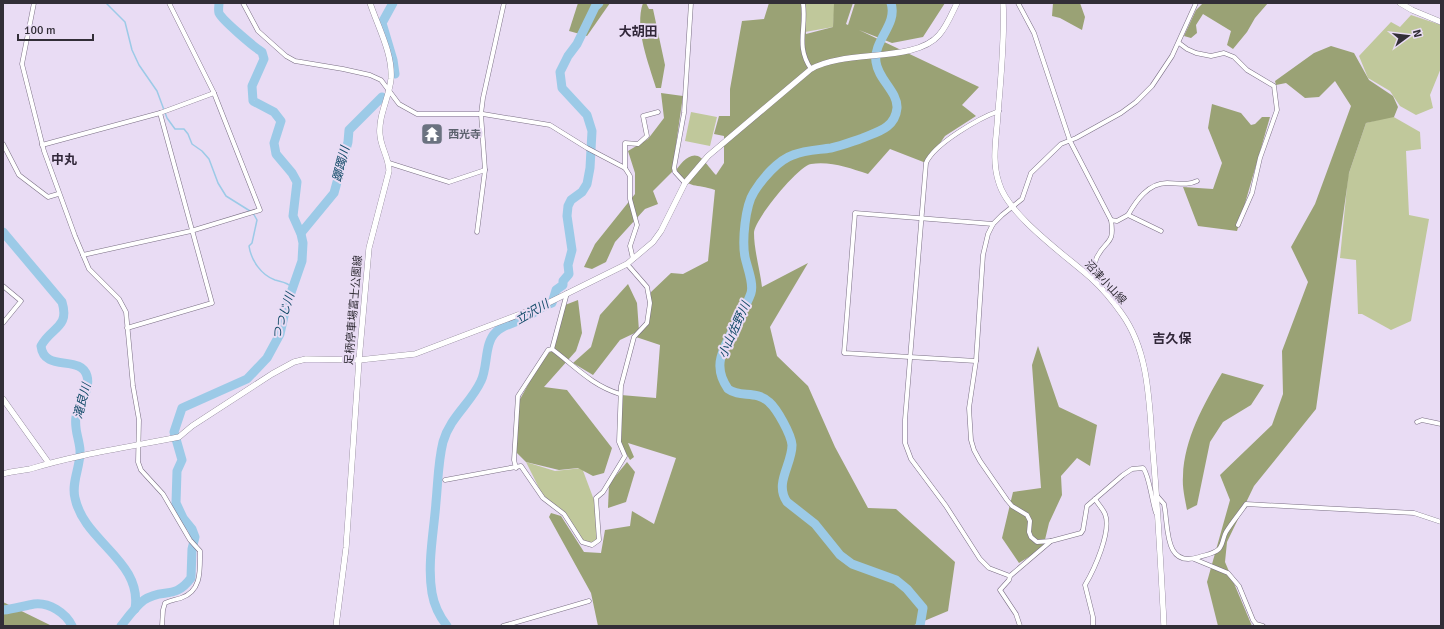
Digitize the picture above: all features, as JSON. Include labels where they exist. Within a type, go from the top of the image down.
[{"type":"main road","name":"足柄停車場富士公園線","points":[[336,626],[346,548],[359,360],[369,248],[390,171],[389,163],[380,136],[380,122],[389,90],[391,70],[390,61],[370,3]]},
{"type":"main road","points":[[3,474],[29,469],[48,462],[69,457],[138,446],[179,437],[192,426],[266,378],[294,362],[306,359],[359,360],[415,354],[544,305],[627,264],[648,247],[661,231],[685,183],[708,156],[811,69],[824,62],[913,50],[931,43],[940,35],[957,3]]},
{"type":"main road","name":"沼津小山線","points":[[1003,3],[999,111],[994,159],[996,172],[1001,190],[1012,208],[1092,279],[1123,315],[1137,341],[1142,356],[1146,379],[1158,519],[1164,626]]},
{"type":"main road","points":[[1400,3],[1412,10],[1441,22]]},
{"type":"main road","points":[[3,399],[48,462]]},
{"type":"street","points":[[34,3],[22,64],[42,145],[58,194],[83,255],[89,269],[119,299],[126,312],[133,386],[139,420],[138,462],[141,470],[163,494],[190,540],[200,551],[200,576],[194,590],[187,595],[165,603],[162,626]]},
{"type":"street","points":[[83,255],[191,231],[260,210],[214,93],[169,3]]},
{"type":"street","points":[[243,3],[258,31],[286,56],[295,61],[370,75],[381,80],[399,104],[417,114],[482,114],[550,125],[586,148],[625,168],[630,176],[630,199],[638,225],[630,246],[633,259]]},
{"type":"street","points":[[477,232],[485,170],[482,114],[485,85],[504,3]]},
{"type":"street","points":[[685,183],[675,172],[674,168],[684,113],[691,3]]},
{"type":"street","points":[[804,3],[804,33],[801,46],[805,61],[811,69]]},
{"type":"street","points":[[1018,3],[1034,33],[1070,141],[1111,220],[1113,232],[1112,238],[1097,257],[1092,279]]},
{"type":"street","points":[[1158,519],[1151,498],[1146,471],[1143,468],[1132,469],[1087,506],[1083,530],[1081,533],[1037,542],[1031,537],[1030,521],[1027,515],[1012,506],[974,450],[968,419],[976,361],[983,255],[988,234],[993,224],[1002,214],[1022,199],[1031,173],[1061,144],[1070,141],[1121,113],[1136,102],[1152,86],[1164,70],[1179,43],[1196,3]]},
{"type":"street","points":[[1179,43],[1196,53],[1211,56],[1224,53],[1234,57],[1247,70],[1274,86],[1277,110],[1260,158],[1252,193],[1238,225]]},
{"type":"street","points":[[42,145],[160,113],[214,93]]},
{"type":"street","points":[[999,111],[982,117],[932,151],[928,156],[920,218],[904,435],[906,450],[911,459],[946,506],[980,558],[989,568],[1010,576]]},
{"type":"street","points":[[625,168],[625,143],[638,144],[647,136],[643,116],[658,112]]},
{"type":"street","points":[[127,328],[212,303],[191,231],[160,113]]},
{"type":"street","points":[[3,144],[19,175],[48,197],[58,194]]},
{"type":"street","points":[[389,163],[449,182],[485,170]]},
{"type":"street","points":[[1111,220],[1117,221],[1128,215],[1139,197],[1151,188],[1164,183],[1187,185],[1197,181]]},
{"type":"street","points":[[976,361],[844,353],[855,213],[993,224]]},
{"type":"street","points":[[1128,215],[1161,231]]},
{"type":"street","points":[[445,480],[521,466],[543,498],[564,514],[582,542],[587,544],[596,543],[600,536],[596,498],[602,492],[625,456],[619,442],[620,394],[634,337],[647,323],[650,304],[647,287],[627,264]]},
{"type":"street","points":[[3,286],[21,301],[3,323]]},
{"type":"street","points":[[516,468],[514,460],[518,396],[548,350],[552,349],[568,293]]},
{"type":"street","points":[[552,349],[595,384],[604,389],[620,394]]},
{"type":"street","points":[[1417,422],[1422,420],[1441,424]]},
{"type":"street","points":[[1156,496],[1164,504],[1166,510],[1172,550],[1178,557],[1183,559],[1194,559],[1215,552],[1219,548],[1226,532],[1246,504],[1414,512],[1441,522]]},
{"type":"street","points":[[1093,626],[1093,617],[1085,585],[1096,568],[1107,527],[1106,515],[1095,499]]},
{"type":"street","points":[[1020,626],[1016,614],[1000,590],[1009,580],[1010,576],[1051,540]]},
{"type":"street","points":[[1194,559],[1228,573],[1239,586],[1253,620],[1256,624],[1263,626]]},
{"type":"street","points":[[503,626],[589,601]]},
{"type":"green space","points":[[578,3],[610,3],[587,36],[569,31]]},
{"type":"green space","points":[[643,3],[646,3],[649,9],[653,9],[665,65],[661,88],[656,88],[641,35],[640,23]]},
{"type":"green space","points":[[769,3],[802,3],[806,34],[833,27],[834,3],[853,3],[846,24],[848,25],[855,3],[945,3],[923,37],[892,43],[859,30],[979,87],[962,105],[976,116],[945,136],[926,163],[890,149],[868,174],[854,169],[826,163],[811,164],[805,167],[787,183],[778,194],[761,217],[754,233],[762,287],[808,263],[770,327],[777,356],[808,386],[835,447],[868,508],[896,509],[955,562],[948,611],[912,626],[598,626],[591,593],[549,517],[551,513],[561,516],[584,552],[601,553],[605,530],[630,526],[632,511],[654,524],[676,458],[628,443],[634,457],[630,460],[621,445],[621,395],[656,398],[660,345],[636,337],[648,320],[651,292],[671,273],[683,274],[708,261],[715,190],[689,184],[680,178],[675,172],[686,159],[693,156],[697,156],[702,159],[716,175],[724,163],[724,136],[714,134],[719,116],[730,116],[730,89],[742,21],[764,19]]},
{"type":"green space","points":[[804,3],[835,3],[833,27],[805,32]]},
{"type":"green space","points":[[1053,3],[1080,3],[1085,17],[1082,30],[1060,18],[1052,16]]},
{"type":"green space","points":[[1203,3],[1268,3],[1255,18],[1247,32],[1233,49],[1227,45],[1231,31],[1203,14],[1196,25],[1197,33],[1191,38],[1184,36],[1196,10]]},
{"type":"green space","points":[[1411,15],[1441,25],[1441,68],[1430,95],[1433,108],[1416,115],[1400,106],[1390,91],[1368,78],[1359,56],[1391,22],[1400,27]]},
{"type":"green space","points":[[1331,46],[1354,53],[1369,80],[1393,96],[1398,107],[1394,117],[1366,123],[1349,173],[1316,409],[1254,486],[1227,542],[1225,562],[1252,626],[1218,626],[1207,582],[1230,500],[1220,475],[1272,425],[1283,394],[1282,351],[1308,282],[1291,247],[1315,204],[1351,106],[1335,81],[1319,97],[1305,98],[1286,83],[1276,85],[1275,81],[1314,53]]},
{"type":"green space","points":[[661,93],[683,96],[672,172],[653,191],[658,204],[645,209],[615,242],[606,262],[592,269],[584,267],[595,244],[635,194],[635,173],[628,151],[648,139],[664,118]]},
{"type":"green space","points":[[1212,104],[1241,113],[1251,125],[1255,124],[1262,117],[1270,117],[1237,231],[1198,226],[1183,187],[1213,189],[1222,163],[1208,128]]},
{"type":"green space","points":[[691,112],[717,117],[710,146],[685,141]]},
{"type":"green space","points":[[1392,116],[1420,132],[1421,149],[1406,151],[1409,215],[1429,219],[1411,321],[1391,330],[1362,314],[1358,314],[1356,260],[1340,258],[1348,176],[1366,123]]},
{"type":"green space","points":[[628,284],[637,303],[639,331],[620,340],[593,375],[573,363],[591,347],[600,315]]},
{"type":"green space","points":[[578,300],[582,333],[576,351],[544,387],[567,390],[612,448],[604,473],[593,476],[578,468],[559,470],[526,462],[513,449],[519,401],[539,365],[552,349],[565,305]]},
{"type":"green space","points":[[1038,346],[1059,407],[1097,425],[1090,466],[1077,458],[1061,476],[1062,495],[1049,523],[1043,548],[1019,563],[1002,538],[1013,492],[1041,488],[1032,365]]},
{"type":"green space","points":[[1222,373],[1264,385],[1251,405],[1223,422],[1210,442],[1197,505],[1187,510],[1183,480],[1184,462],[1187,449],[1196,422]]},
{"type":"green space","points":[[526,462],[555,471],[582,468],[594,500],[599,540],[592,545],[582,541],[567,516],[542,494]]},
{"type":"green space","points":[[627,462],[635,472],[626,502],[608,508],[609,484]]},
{"type":"green space","points":[[3,602],[52,626],[3,626]]},
{"type":"waterway","points":[[106,3],[125,22],[132,50],[139,65],[157,91],[167,118],[175,129],[184,129],[192,144],[202,151],[209,159],[218,183],[226,196],[250,211]]},
{"type":"waterway","name":"つつじ川","points":[[121,626],[144,600],[157,594],[174,592],[185,585],[191,578],[192,549],[195,537],[192,529],[183,518],[176,503],[177,471],[182,460],[174,432],[182,408],[247,379],[267,358],[280,334],[286,307],[302,261],[303,243],[301,234],[293,216],[297,182],[292,173],[276,154],[274,143],[281,121],[274,112],[253,101],[252,86],[264,59],[262,52],[252,45],[221,16],[219,13],[219,3]]},
{"type":"waterway","name":"躑躅川","points":[[393,3],[382,23],[393,60],[395,74]]},
{"type":"waterway","name":"立沢川","points":[[447,626],[434,602],[430,571],[441,450],[450,425],[477,389],[481,381],[492,337],[496,332],[509,324],[523,319],[552,303],[556,290],[563,285],[563,281],[569,274],[568,265],[572,250],[567,216],[568,206],[571,200],[582,192],[587,184],[590,168],[592,131],[587,115],[562,88],[560,72],[568,56],[577,44],[595,7],[599,3]]},
{"type":"waterway","name":"小山佐野川","points":[[891,3],[892,11],[889,26],[878,47],[876,62],[880,74],[894,96],[896,102],[897,108],[893,121],[884,129],[860,139],[835,147],[802,152],[787,157],[776,165],[757,187],[748,206],[744,233],[744,250],[752,289],[748,301],[727,341],[723,351],[720,367],[722,379],[728,389],[733,392],[764,398],[776,410],[786,428],[792,445],[782,488],[783,495],[787,502],[815,524],[840,555],[852,564],[896,580],[907,589],[923,608],[920,626]]},
{"type":"waterway","name":"躑躅川","points":[[301,233],[334,193],[348,142],[349,130],[382,97]]},
{"type":"waterway","points":[[253,213],[257,220],[252,243],[249,246],[254,262],[265,275],[286,283],[292,287]]},
{"type":"waterway","name":"滝良川","points":[[3,232],[62,302],[64,311],[62,322],[41,346],[44,354],[49,359],[55,362],[78,366],[87,376],[88,381],[86,392],[76,417],[76,430],[80,456],[74,486],[75,498],[80,513],[89,527],[122,564],[130,578],[135,592],[135,609]]},
{"type":"waterway","points":[[3,610],[34,604],[45,605],[56,609],[66,617],[72,626]]},
{"type":"place","name":"西光寺","points":[[432,134]]},
{"type":"district","name":"大胡田","points":[[638,31]]},
{"type":"district","name":"中丸","points":[[64,159]]},
{"type":"district","name":"吉久保","points":[[1172,338]]}]
